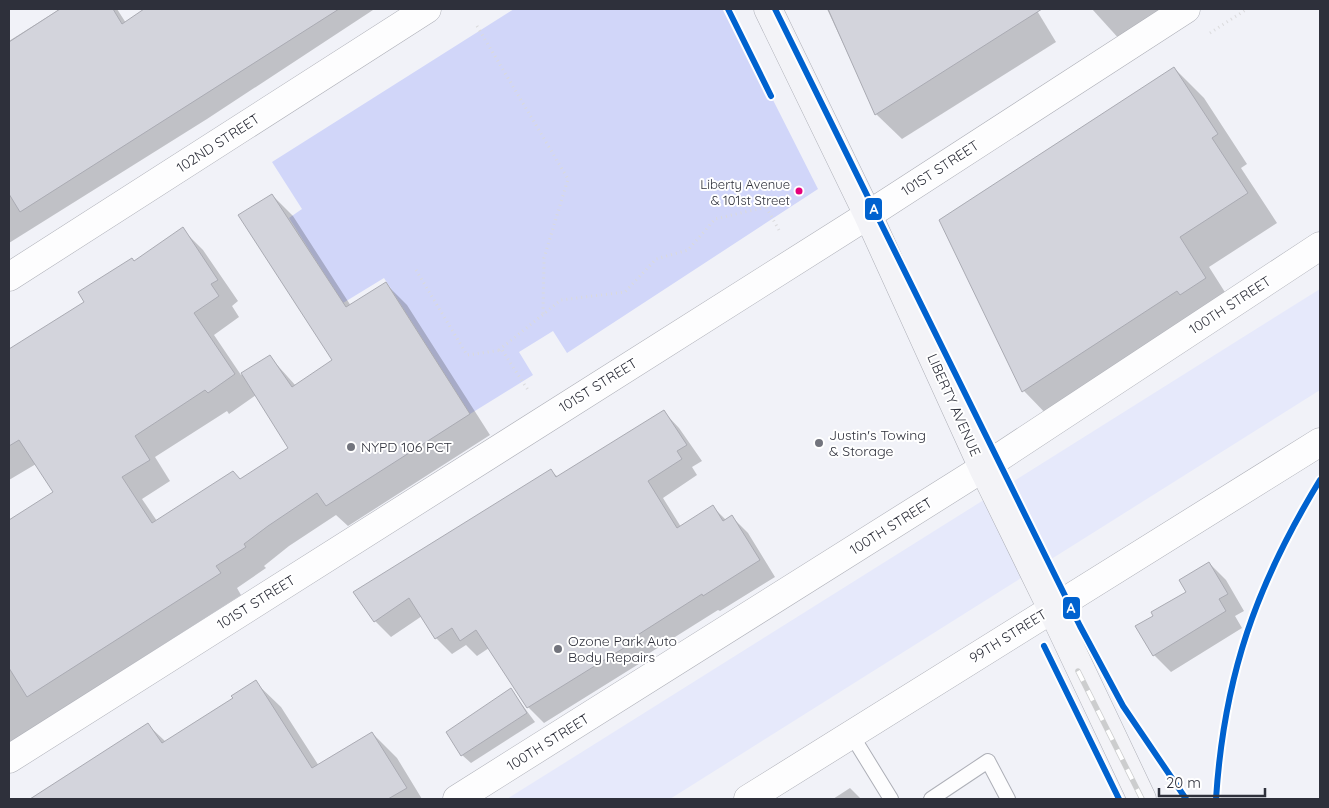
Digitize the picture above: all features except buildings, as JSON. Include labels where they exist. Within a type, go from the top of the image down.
[{"type":"street","name":"102ND STREET","points":[[9,277],[427,9]]},
{"type":"street","name":"LIBERTY AVENUE","points":[[768,9],[868,215],[982,468],[1052,608],[1142,799]]},
{"type":"street","name":"101ST STREET","points":[[9,759],[868,215],[1186,9]]},
{"type":"street","name":"100TH STREET","points":[[458,799],[982,468],[1320,246]]},
{"type":"street","name":"99TH STREET","points":[[748,799],[1320,442]]},
{"type":"lane","points":[[851,734],[891,799]]},
{"type":"lane","points":[[931,799],[988,762],[1008,799]]},
{"type":"path","points":[[477,26],[568,180],[544,258],[543,315]]},
{"type":"path","points":[[416,270],[467,355],[499,350],[561,300],[625,292],[656,259],[688,250],[715,219],[766,207],[787,195]]},
{"type":"path","points":[[766,207],[779,230]]},
{"type":"path","points":[[499,350],[502,350],[528,390]]},
{"type":"shaded area","points":[[514,9],[727,9],[818,189],[567,353],[553,331],[519,352],[533,375],[470,414],[384,278],[343,303],[289,218],[302,209],[272,162]]},
{"type":"shaded area","points":[[1320,289],[1320,390],[670,799],[507,799]]},
{"type":"railway","points":[[1078,671],[1142,799]]},
{"type":"transit line","name":"A","points":[[728,9],[771,96]]},
{"type":"transit line","name":"A","points":[[775,9],[1080,626],[1123,706],[1186,799]]},
{"type":"transit line","name":"A","points":[[1216,799],[1220,754],[1227,712],[1247,633],[1278,557],[1297,519],[1320,480]]},
{"type":"transit line","name":"A","points":[[1044,646],[1119,799]]},
{"type":"place","name":"Liberty Avenue & 101st Street","points":[[799,191]]},
{"type":"place","name":"Justin's Towing & Storage","points":[[819,443]]},
{"type":"place","name":"NYPD 106 PCT","points":[[351,447]]},
{"type":"place","name":"Ozone Park Auto Body Repairs","points":[[558,649]]}]
